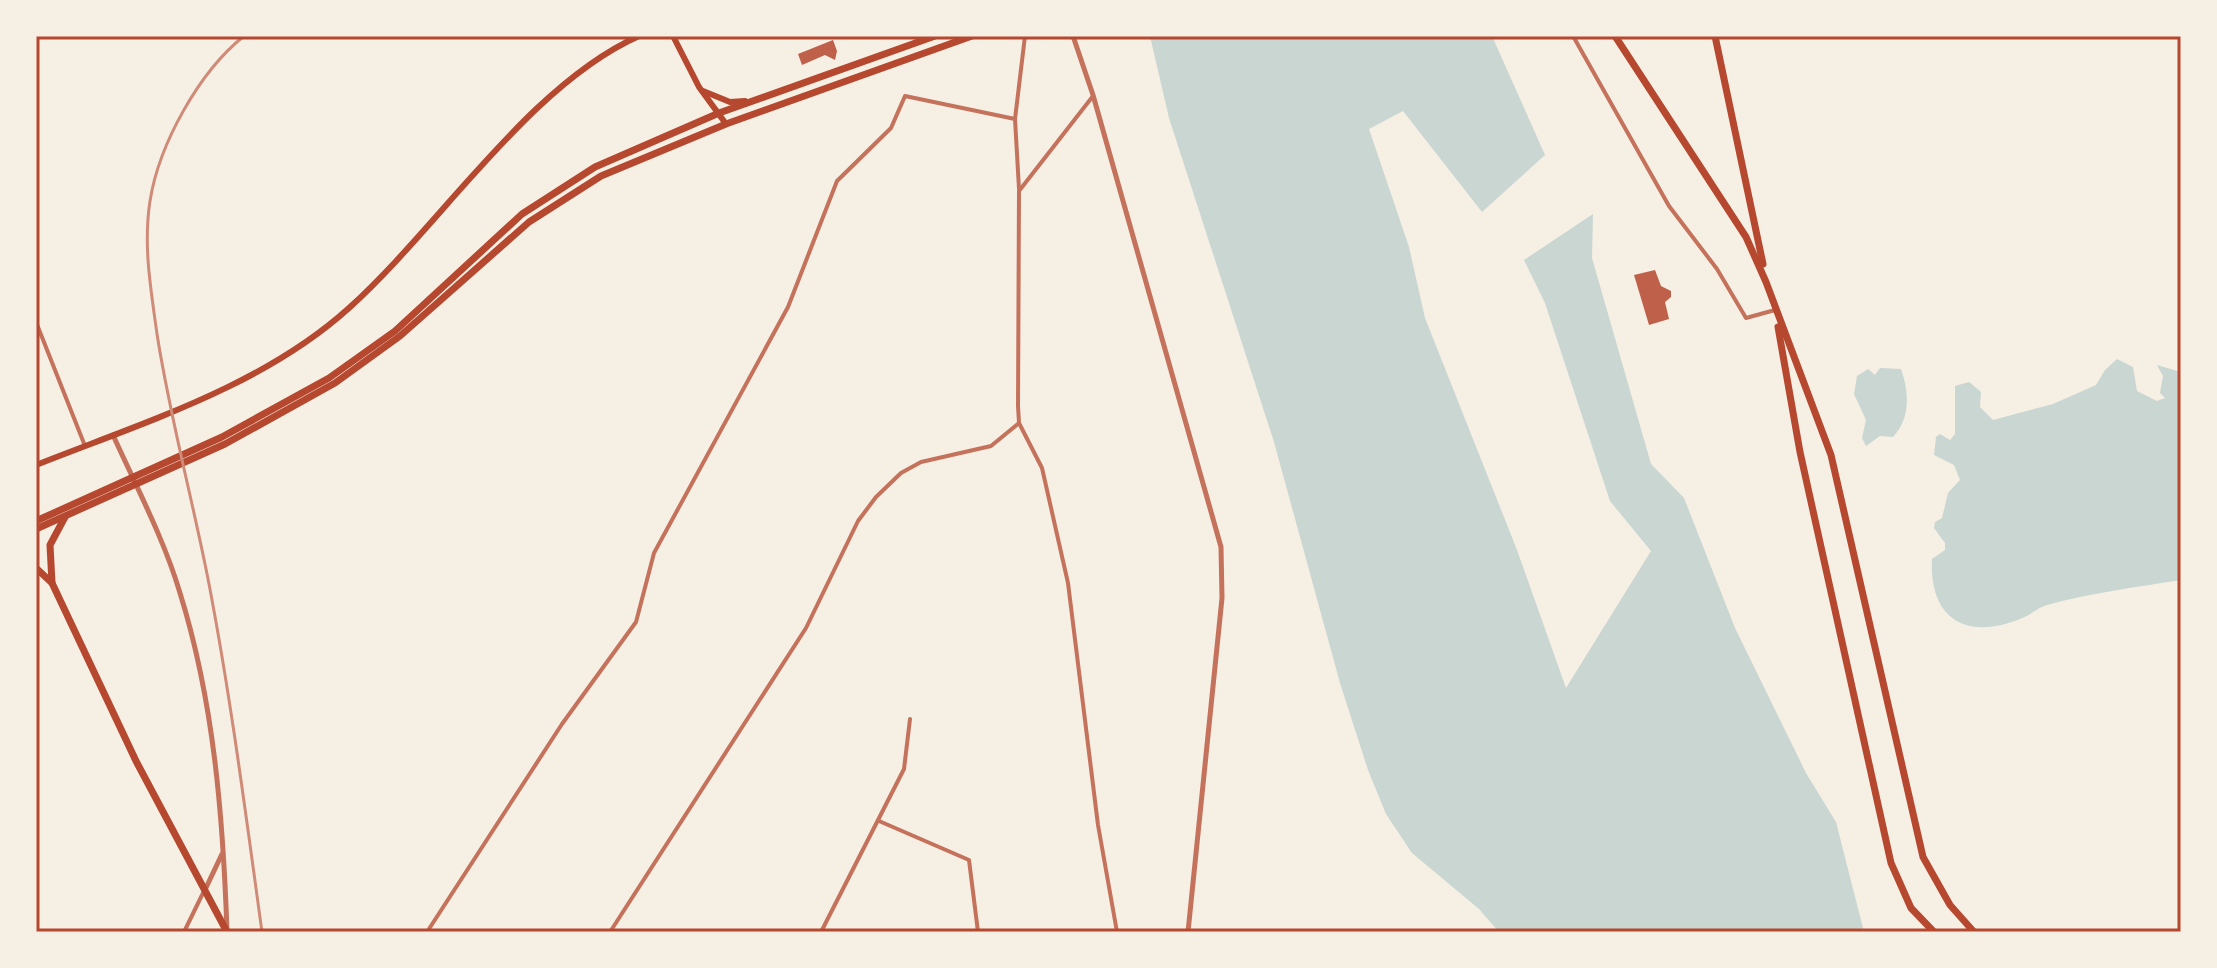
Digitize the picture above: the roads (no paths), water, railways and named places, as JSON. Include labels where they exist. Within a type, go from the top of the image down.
[{"type":"main road","points":[[36,465],[185,405],[248,375],[316,335],[348,310],[534,112],[611,49],[639,36]]},
{"type":"main road","points":[[673,36],[699,87],[726,124]]},
{"type":"main road","points":[[224,441],[362,357],[395,331],[485,244],[564,184],[719,113],[935,36]]},
{"type":"main road","points":[[36,529],[305,402],[368,362],[492,250],[571,193],[644,156],[972,36]]},
{"type":"main road","points":[[1615,36],[1737,222],[1766,282]]},
{"type":"main road","points":[[1715,36],[1766,282],[1831,455],[1923,857],[1950,905],[1974,932]]},
{"type":"main road","points":[[699,87],[730,102],[757,100]]},
{"type":"main road","points":[[1775,309],[1800,452],[1891,863],[1911,908],[1934,932]]},
{"type":"main road","points":[[36,521],[117,491]]},
{"type":"main road","points":[[52,583],[50,545],[66,516]]},
{"type":"main road","points":[[36,568],[52,583],[203,893],[227,932]]},
{"type":"street","points":[[1025,36],[1015,119],[1019,191],[1019,423],[1042,468],[1068,583],[1098,825],[1117,932]]},
{"type":"street","points":[[1073,36],[1093,95],[1221,547],[1222,598],[1188,932]]},
{"type":"street","points":[[1573,36],[1669,206],[1717,269],[1746,318],[1775,309]]},
{"type":"street","points":[[1019,191],[1093,95]]},
{"type":"street","points":[[427,932],[476,862],[562,724],[636,622],[654,553],[788,307],[837,181],[891,128],[905,96],[1015,119]]},
{"type":"street","points":[[36,322],[85,446]]},
{"type":"street","points":[[610,932],[806,628],[858,521],[876,497],[901,473],[921,462],[991,446],[1019,423]]},
{"type":"street","points":[[113,434],[180,593],[207,712],[221,803],[227,932]]},
{"type":"street","points":[[821,932],[904,769],[910,719]]},
{"type":"street","points":[[879,821],[969,860],[978,932]]},
{"type":"street","points":[[184,932],[216,873],[224,849]]},
{"type":"railway","points":[[244,36],[227,51],[197,89],[172,133],[162,156],[150,201],[148,251],[162,365],[203,553],[224,671],[262,932]]}]
